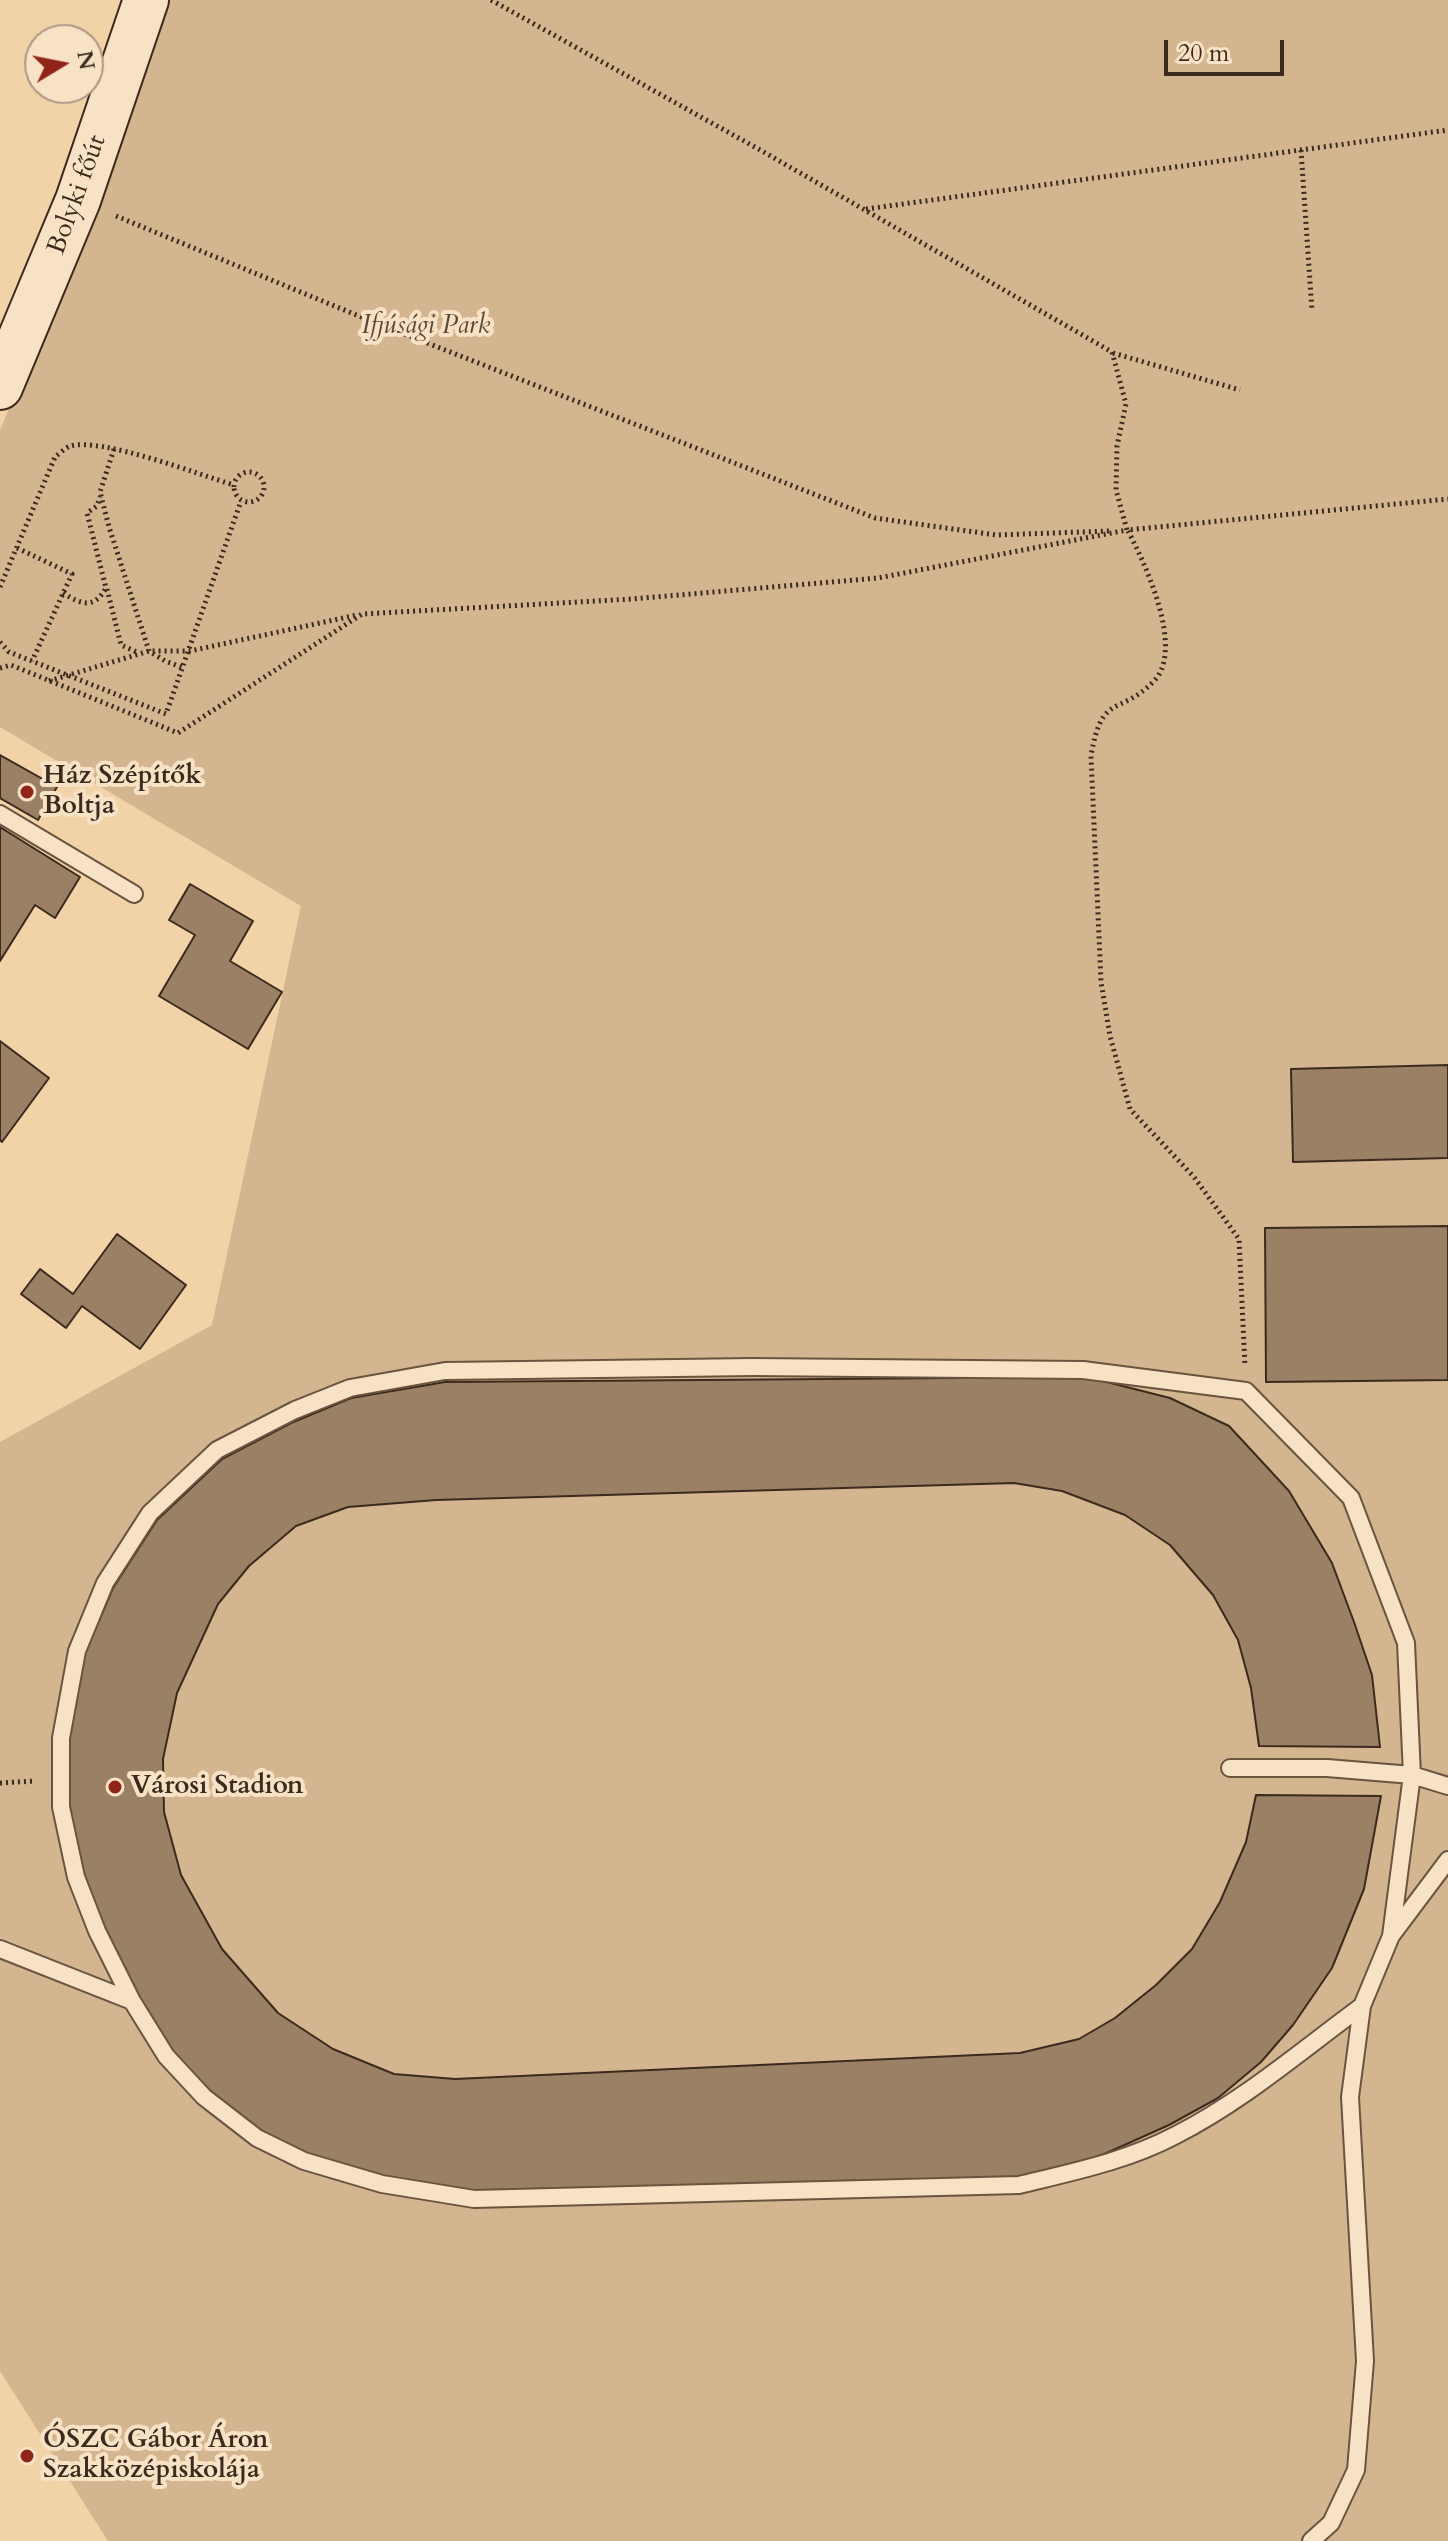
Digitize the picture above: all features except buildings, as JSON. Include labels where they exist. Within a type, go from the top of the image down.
[{"type":"main road","name":"Bolyki főút","points":[[0,387],[78,200],[146,0]]},
{"type":"lane","points":[[0,814],[134,894]]},
{"type":"lane","points":[[1362,2006],[1223,2108],[1175,2136],[1104,2165],[1019,2185],[474,2199],[382,2184],[304,2161],[257,2138],[204,2097],[166,2056],[132,2001],[97,1931],[76,1877],[61,1807],[61,1738],[77,1651],[105,1583],[150,1513],[217,1450],[295,1410],[350,1388],[445,1371],[753,1367],[1083,1370],[1246,1391],[1351,1498],[1406,1643],[1412,1775],[1391,1936]]},
{"type":"lane","points":[[1230,1768],[1327,1768],[1412,1775],[1448,1786]]},
{"type":"lane","points":[[1311,2541],[1331,2523],[1356,2470],[1365,2361],[1350,2097],[1362,2006],[1391,1936],[1448,1860]]},
{"type":"lane","points":[[0,1949],[132,2001]]},
{"type":"path","points":[[491,0],[865,209],[1112,352],[1240,390]]},
{"type":"path","points":[[865,209],[1448,130]]},
{"type":"path","points":[[1301,150],[1312,311]]},
{"type":"path","points":[[78,200],[371,321],[875,518],[996,535],[1127,530],[1448,499]]},
{"type":"path","points":[[1112,352],[1126,404],[1117,446],[1116,490],[1127,530],[1154,588],[1161,615],[1164,658],[1156,680],[1105,713],[1094,736],[1091,756],[1101,982],[1110,1036],[1130,1109],[1194,1177],[1239,1239],[1246,1391]]},
{"type":"path","points":[[0,587],[55,457],[69,446],[114,449],[234,485]]},
{"type":"path","points":[[114,449],[97,506],[87,513],[121,645],[131,651],[190,651],[362,614],[632,599],[878,578],[1127,530]]},
{"type":"path","points":[[243,473],[253,473],[261,479],[264,489],[260,498],[251,502],[241,501],[235,494],[234,485],[243,473]]},
{"type":"path","points":[[100,492],[149,651],[184,668]]},
{"type":"path","points":[[0,642],[9,652],[166,714],[241,501]]},
{"type":"path","points":[[17,548],[72,574],[32,661]]},
{"type":"path","points":[[63,593],[84,605],[101,597],[106,588]]},
{"type":"path","points":[[0,668],[11,665],[178,733],[362,614]]},
{"type":"path","points":[[49,681],[149,651]]},
{"type":"green space","name":"Ifjúsági Park","points":[[161,0],[1448,0],[1448,2541],[108,2541],[0,2371],[0,1442],[212,1325],[301,906],[0,727],[0,430],[60,290]]},
{"type":"place","name":"Ház Szépítők Boltja","points":[[27,792]]},
{"type":"place","name":"Városi Stadion","points":[[115,1787]]},
{"type":"place","name":"ÓSZC Gábor Áron Szakközépiskolája","points":[[27,2456]]}]
